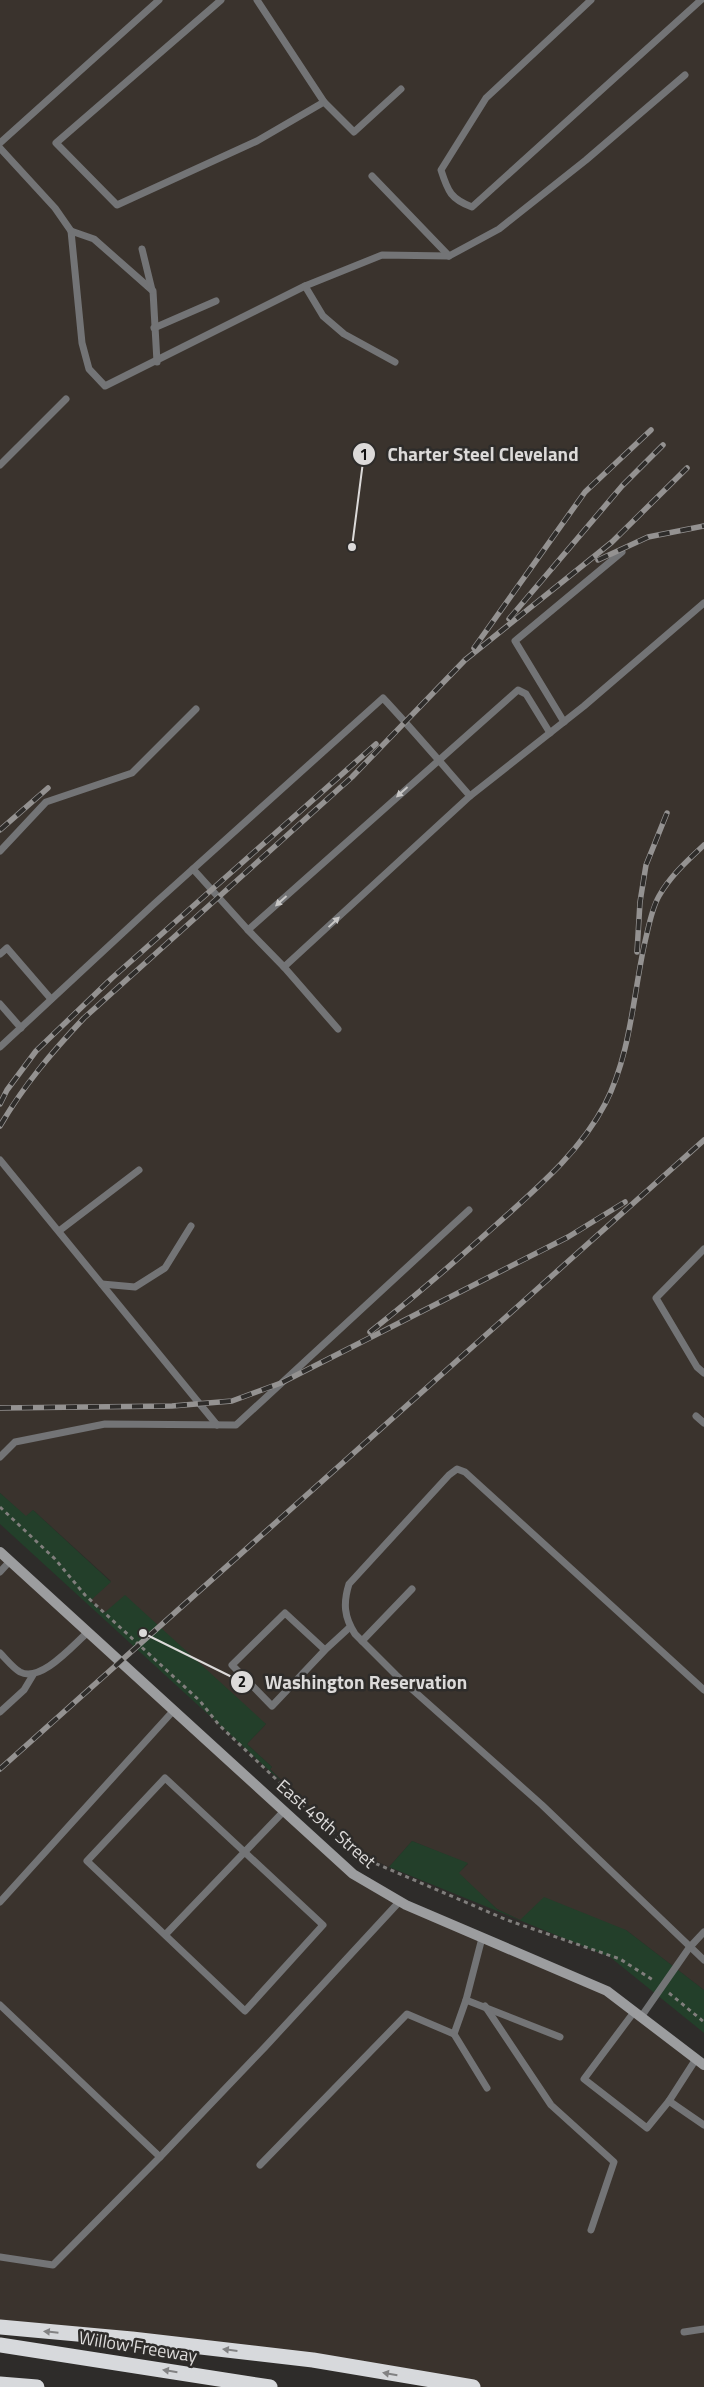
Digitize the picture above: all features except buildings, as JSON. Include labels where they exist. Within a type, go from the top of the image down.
[{"type":"highway","points":[[0,2327],[132,2339],[313,2360],[473,2387]]},
{"type":"highway","name":"Willow Freeway","points":[[0,2345],[270,2387]]},
{"type":"highway","points":[[0,2384],[37,2387]]},
{"type":"street","name":"East 49th Street","points":[[0,1552],[353,1874],[400,1901],[608,1991],[700,2062]]},
{"type":"lane","points":[[0,143],[159,0]]},
{"type":"lane","points":[[221,0],[56,143],[118,205],[257,141],[324,102]]},
{"type":"lane","points":[[258,0],[324,102],[354,132],[401,89]]},
{"type":"lane","points":[[591,0],[486,98],[442,170],[447,189],[458,201],[472,207],[701,0]]},
{"type":"lane","points":[[0,148],[55,208],[71,231],[82,343],[89,368],[105,386],[157,362],[305,286],[382,255],[449,256],[499,229],[586,160],[685,75]]},
{"type":"lane","points":[[372,176],[449,256]]},
{"type":"lane","points":[[71,231],[94,239],[152,291]]},
{"type":"lane","points":[[142,249],[152,291],[157,362]]},
{"type":"lane","points":[[305,286],[322,316],[344,334],[395,362]]},
{"type":"lane","points":[[154,328],[216,301]]},
{"type":"lane","points":[[0,465],[66,399]]},
{"type":"lane","points":[[564,722],[515,641],[622,552]]},
{"type":"lane","points":[[284,967],[470,796],[643,657],[704,603]]},
{"type":"lane","points":[[248,930],[518,690],[526,694],[550,733]]},
{"type":"lane","points":[[0,1047],[193,869],[384,698],[470,796]]},
{"type":"lane","points":[[0,851],[46,802],[132,773],[196,709]]},
{"type":"lane","points":[[193,869],[284,967],[338,1029]]},
{"type":"lane","points":[[0,954],[7,948],[52,999]]},
{"type":"lane","points":[[0,1004],[21,1028]]},
{"type":"lane","points":[[0,1160],[217,1425]]},
{"type":"lane","points":[[58,1231],[139,1170]]},
{"type":"lane","points":[[0,1457],[16,1442],[105,1424],[236,1425],[469,1210]]},
{"type":"lane","points":[[102,1284],[135,1287],[165,1268],[191,1226]]},
{"type":"lane","points":[[704,1249],[656,1298],[697,1367],[704,1373]]},
{"type":"lane","points":[[696,1416],[704,1423]]},
{"type":"lane","points":[[704,1690],[465,1472],[457,1469],[449,1475],[349,1584],[343,1601],[350,1627],[396,1675],[542,1805],[689,1948],[704,1960]]},
{"type":"lane","points":[[0,1572],[10,1561]]},
{"type":"lane","points":[[362,1641],[412,1589]]},
{"type":"lane","points":[[325,1650],[285,1613],[232,1665],[272,1706],[325,1650],[350,1627]]},
{"type":"lane","points":[[0,1653],[20,1672],[33,1675],[46,1670],[88,1632]]},
{"type":"lane","points":[[0,1712],[24,1690],[33,1675]]},
{"type":"lane","points":[[0,1902],[174,1710]]},
{"type":"lane","points":[[165,1778],[323,1925],[245,2010],[165,1935],[87,1861],[165,1778]]},
{"type":"lane","points":[[165,1935],[284,1811]]},
{"type":"lane","points":[[0,2257],[53,2264],[160,2157],[400,1901]]},
{"type":"lane","points":[[700,2062],[647,2128],[584,2079],[689,1948],[704,1932]]},
{"type":"lane","points":[[454,2034],[466,2000],[482,1938]]},
{"type":"lane","points":[[466,2000],[485,2006],[560,2038]]},
{"type":"lane","points":[[0,2005],[160,2157]]},
{"type":"lane","points":[[485,2006],[551,2105],[614,2162],[591,2230]]},
{"type":"lane","points":[[260,2165],[406,2014],[454,2034],[487,2088]]},
{"type":"lane","points":[[669,2101],[704,2125]]},
{"type":"lane","points":[[684,2332],[704,2330]]},
{"type":"path","points":[[0,1506],[55,1559],[92,1602],[200,1700],[219,1725],[356,1855],[507,1920],[620,1959],[647,1976]]},
{"type":"path","points":[[676,1998],[704,2022]]},
{"type":"shaded area","points":[[0,0],[704,0],[704,1990],[626,1930],[520,1920],[497,1909],[458,1873],[468,1864],[412,1841],[389,1867],[361,1854],[270,1769],[272,1767],[247,1744],[266,1724],[166,1667],[90,1600],[111,1581],[33,1510],[26,1517],[0,1493]]},
{"type":"shaded area","points":[[0,1552],[353,1874],[400,1901],[607,1991],[704,2064],[704,2387],[473,2387],[0,2327]]},
{"type":"green space","points":[[0,1493],[26,1516],[33,1510],[111,1582],[90,1601],[104,1613],[125,1595],[266,1724],[247,1744],[272,1767],[270,1769],[283,1783],[0,1524]]},
{"type":"green space","points":[[412,1841],[468,1863],[459,1873],[497,1909],[520,1920],[544,1897],[626,1930],[704,1990],[704,2033],[610,1957],[389,1867]]},
{"type":"railway","points":[[474,648],[585,492],[651,430]]},
{"type":"railway","points":[[509,619],[622,486],[663,445]]},
{"type":"railway","points":[[0,1126],[39,1069],[84,1018],[352,777],[465,660],[612,542],[687,468]]},
{"type":"railway","points":[[598,560],[648,537],[704,526]]},
{"type":"railway","points":[[0,1104],[7,1090],[36,1051],[112,978],[376,744]]},
{"type":"railway","points":[[0,830],[48,788]]},
{"type":"railway","points":[[637,952],[640,902],[646,865],[667,813]]},
{"type":"railway","points":[[370,1332],[403,1306],[542,1183],[570,1154],[595,1121],[605,1104],[620,1066],[630,1026],[644,946],[654,907],[668,882],[704,845]]},
{"type":"railway","points":[[0,1769],[704,1140]]},
{"type":"railway","points":[[0,1408],[172,1406],[232,1401],[281,1383],[568,1237],[625,1202]]},
{"type":"place","name":"Charter Steel Cleveland","points":[[352,547]]},
{"type":"place","name":"Washington Reservation","points":[[143,1633]]}]
